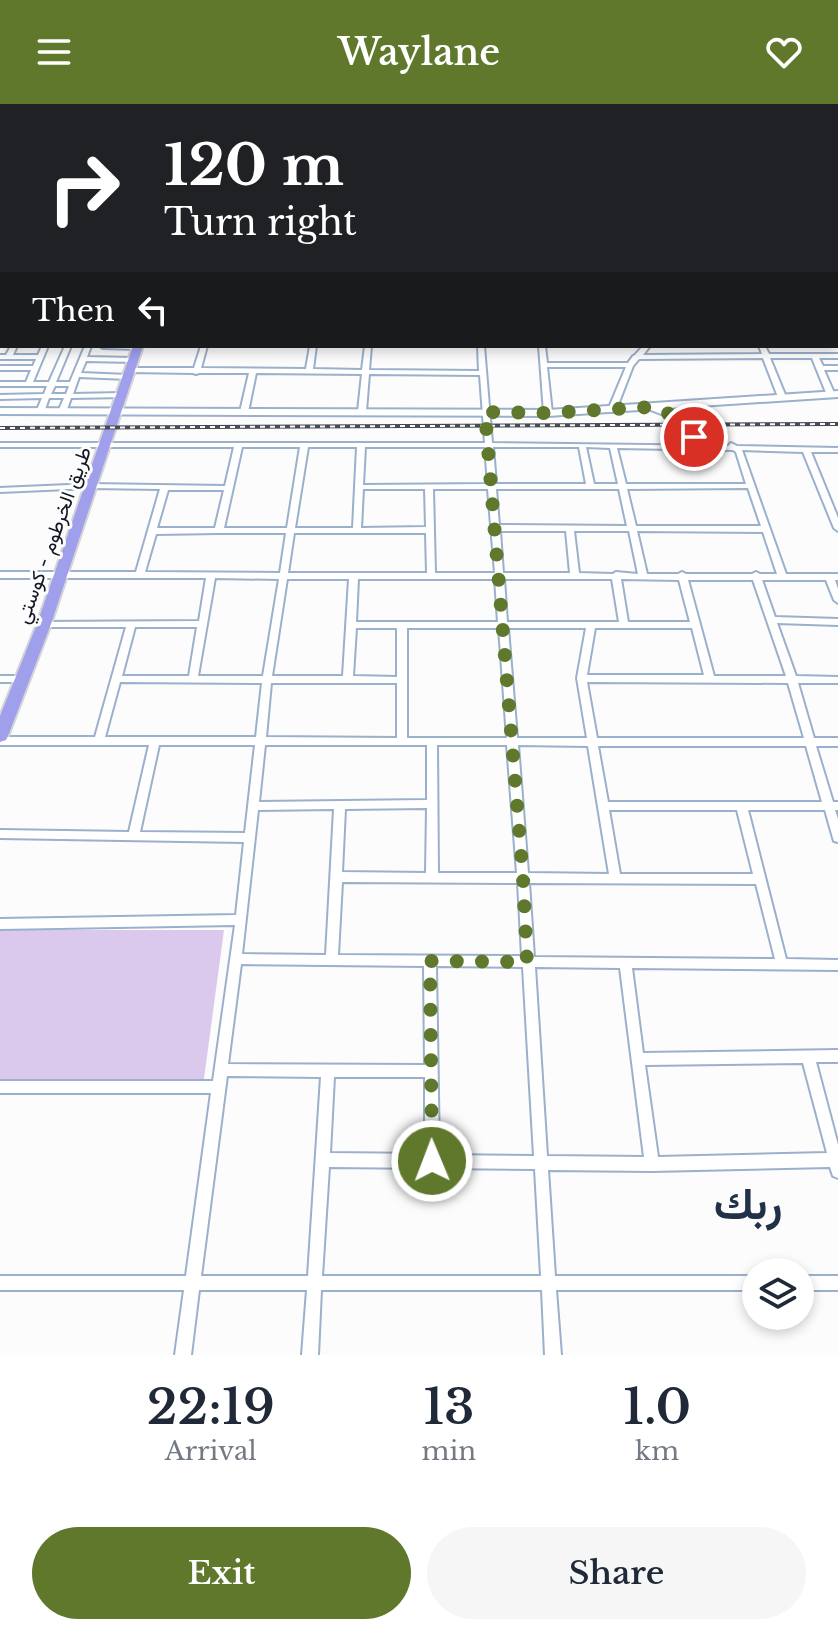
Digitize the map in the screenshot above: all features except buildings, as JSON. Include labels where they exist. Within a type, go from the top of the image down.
[{"type":"highway","name":"طريق الخرطوم - كوستي","points":[[0,738],[44,624],[133,360]]},
{"type":"street","points":[[29,384],[44,348]]},
{"type":"street","points":[[40,412],[67,348]]},
{"type":"street","points":[[62,412],[87,348]]},
{"type":"street","points":[[107,348],[133,360]]},
{"type":"street","points":[[196,372],[203,348]]},
{"type":"street","points":[[309,372],[313,348]]},
{"type":"street","points":[[362,411],[368,348]]},
{"type":"street","points":[[481,348],[523,878],[553,1355]]},
{"type":"street","points":[[542,348],[548,413]]},
{"type":"street","points":[[612,410],[632,361],[645,348]]},
{"type":"street","points":[[763,348],[782,397]]},
{"type":"street","points":[[0,411],[548,413],[834,395],[815,356]]},
{"type":"street","points":[[543,365],[838,356]]},
{"type":"street","points":[[4,357],[39,357]]},
{"type":"street","points":[[82,359],[133,360],[196,372],[483,373]]},
{"type":"street","points":[[76,375],[133,360]]},
{"type":"street","points":[[0,368],[35,368]]},
{"type":"street","points":[[10,384],[16,368]]},
{"type":"street","points":[[820,368],[838,368]]},
{"type":"street","points":[[244,412],[253,372]]},
{"type":"street","points":[[0,384],[72,384]]},
{"type":"street","points":[[0,397],[122,395]]},
{"type":"street","points":[[651,407],[680,418],[694,437],[736,447]]},
{"type":"street","points":[[0,445],[582,445],[838,450]]},
{"type":"street","points":[[582,445],[590,486]]},
{"type":"street","points":[[357,530],[361,446]]},
{"type":"street","points":[[613,446],[643,575]]},
{"type":"street","points":[[219,531],[238,447]]},
{"type":"street","points":[[183,1355],[241,920],[267,679],[304,447]]},
{"type":"street","points":[[736,447],[782,575]]},
{"type":"street","points":[[806,449],[838,528]]},
{"type":"street","points":[[0,490],[91,486],[164,490],[227,488]]},
{"type":"street","points":[[359,487],[751,486]]},
{"type":"street","points":[[429,488],[431,575]]},
{"type":"street","points":[[140,575],[164,490]]},
{"type":"street","points":[[495,528],[765,529]]},
{"type":"street","points":[[570,529],[575,575]]},
{"type":"street","points":[[154,531],[429,530]]},
{"type":"street","points":[[0,575],[782,575],[834,577],[838,600]]},
{"type":"street","points":[[193,679],[211,575]]},
{"type":"street","points":[[348,680],[354,575]]},
{"type":"street","points":[[616,575],[624,625]]},
{"type":"street","points":[[682,575],[710,680]]},
{"type":"street","points":[[756,575],[792,679],[809,742],[833,806],[838,838]]},
{"type":"street","points":[[771,620],[838,622]]},
{"type":"street","points":[[44,624],[201,624]]},
{"type":"street","points":[[352,625],[694,625]]},
{"type":"street","points":[[402,625],[402,741]]},
{"type":"street","points":[[591,625],[582,678],[615,879]]},
{"type":"street","points":[[99,741],[131,626]]},
{"type":"street","points":[[582,678],[838,680]]},
{"type":"street","points":[[0,679],[22,679]]},
{"type":"street","points":[[117,679],[401,680]]},
{"type":"street","points":[[0,738],[99,741],[838,742]]},
{"type":"street","points":[[133,837],[155,741]]},
{"type":"street","points":[[432,741],[432,877]]},
{"type":"street","points":[[254,806],[433,804]]},
{"type":"street","points":[[332,960],[340,806]]},
{"type":"street","points":[[602,806],[833,806]]},
{"type":"street","points":[[742,807],[782,965]]},
{"type":"street","points":[[0,834],[250,838]]},
{"type":"street","points":[[338,877],[760,879]]},
{"type":"street","points":[[0,924],[241,920]]},
{"type":"street","points":[[236,959],[838,965]]},
{"type":"street","points":[[430,961],[432,1161]]},
{"type":"street","points":[[625,963],[652,1164]]},
{"type":"street","points":[[638,1059],[838,1056]]},
{"type":"street","points":[[322,1160],[837,1166],[808,1057]]},
{"type":"street","points":[[221,1070],[430,1071]]},
{"type":"street","points":[[310,1355],[328,1071]]},
{"type":"street","points":[[0,1087],[218,1087]]},
{"type":"street","points":[[0,1283],[742,1283]]},
{"type":"street","points":[[814,1283],[838,1283]]},
{"type":"shaded area","points":[[0,930],[224,930],[203,1086],[0,1086]]},
{"type":"railway","points":[[0,428],[838,424]]},
{"type":"district","name":"ربك","points":[[748,1204]]},
{"type":"route","points":[[432,1161],[430,961],[527,962],[523,878],[485,412],[548,413],[651,407],[680,418],[694,437]]}]
